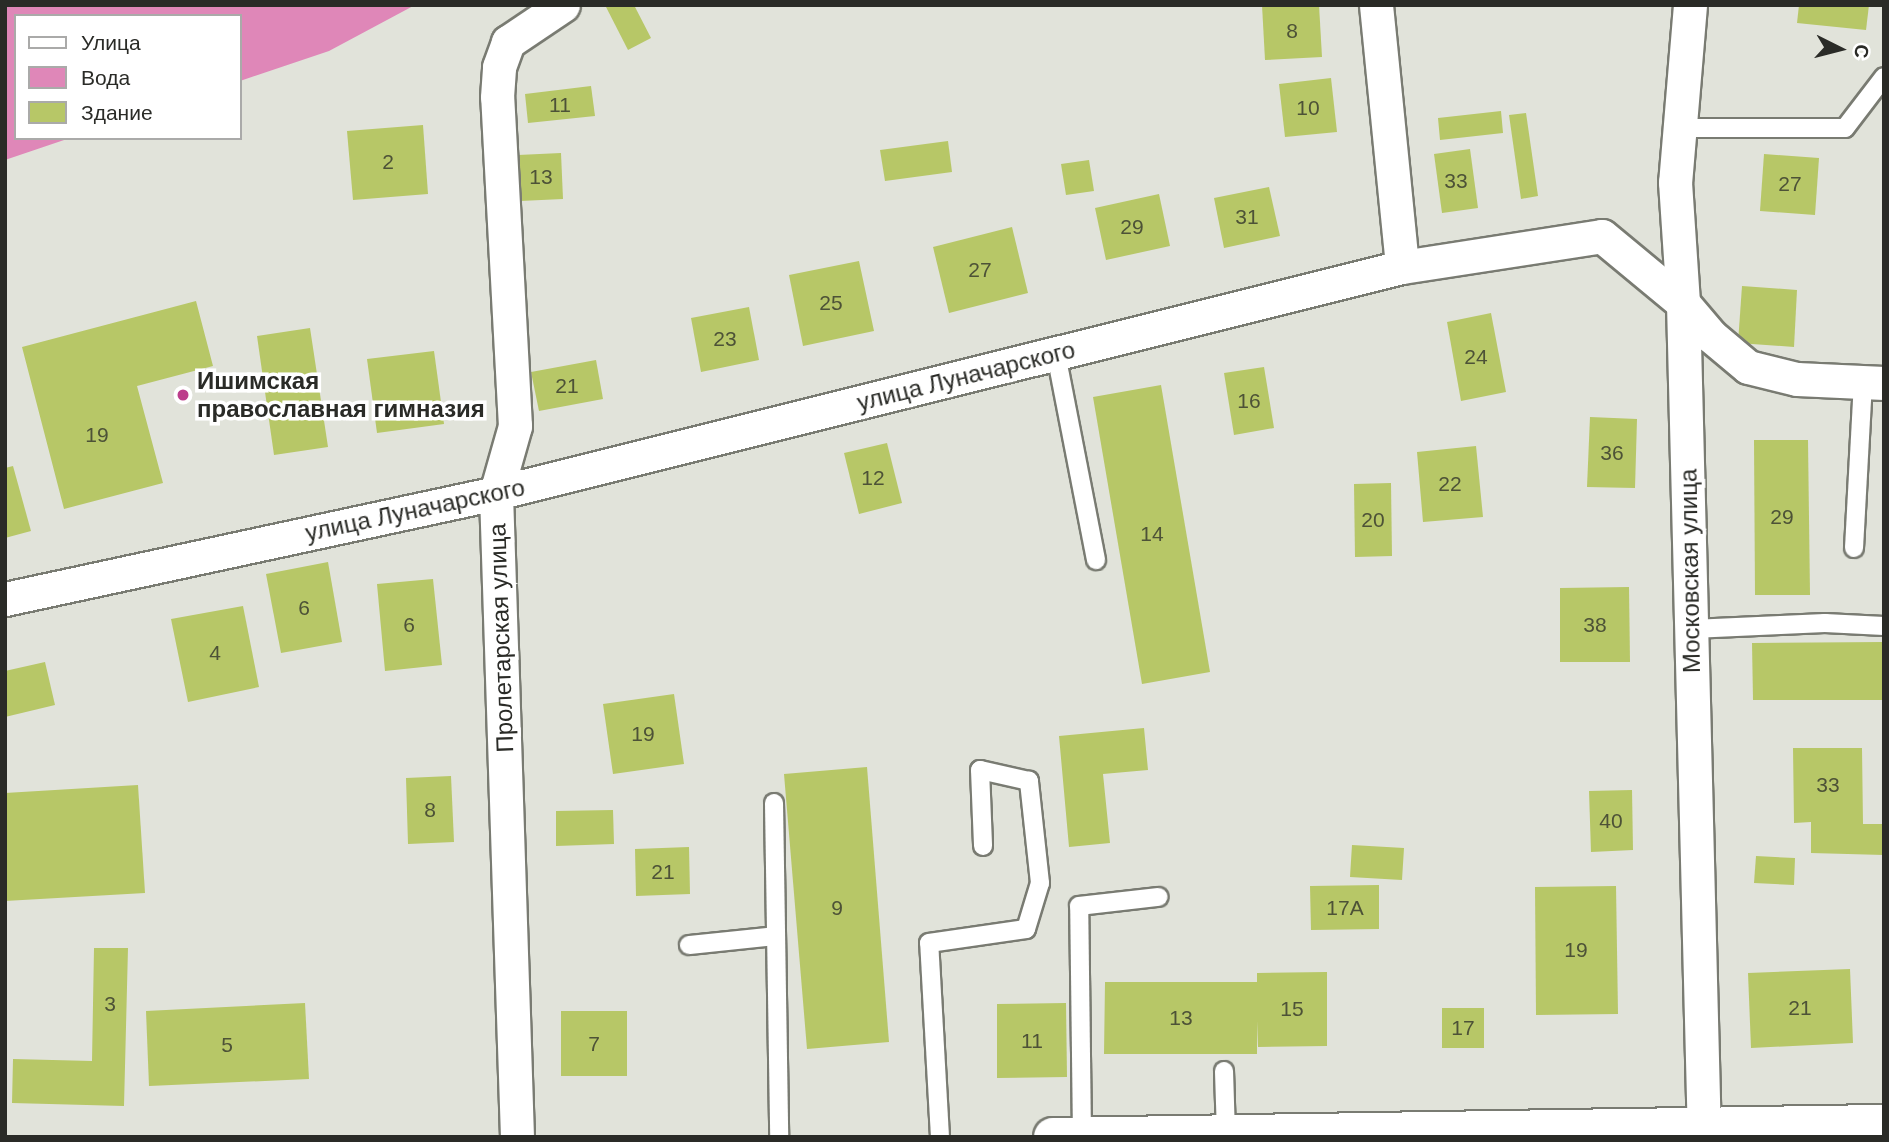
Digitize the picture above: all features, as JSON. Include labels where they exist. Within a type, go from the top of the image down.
[{"type":"street","name":"Пролетарская улица","points":[[517,1137],[496,494],[515,426],[499,67],[508,42],[563,5]]},
{"type":"street","points":[[1376,5],[1402,267]]},
{"type":"street","name":"Московская улица","points":[[1690,5],[1675,182],[1684,303],[1704,1133]]},
{"type":"street","name":"улица Луначарского","points":[[5,598],[496,494],[1402,267],[1602,236],[1684,303],[1711,336],[1748,367],[1797,379],[1874,383]]},
{"type":"street","points":[[1053,1137],[1704,1133],[1884,1124]]},
{"type":"lane","points":[[1679,128],[1845,128],[1884,77]]},
{"type":"lane","points":[[1056,354],[1096,560]]},
{"type":"lane","points":[[1853,548],[1874,383]]},
{"type":"lane","points":[[1692,629],[1825,623],[1884,625]]},
{"type":"lane","points":[[940,1137],[929,943],[1026,929],[1040,883],[1029,780],[980,770],[983,846]]},
{"type":"lane","points":[[774,803],[779,1137]]},
{"type":"lane","points":[[1082,1136],[1079,906],[1158,897]]},
{"type":"lane","points":[[690,945],[776,936]]},
{"type":"lane","points":[[1224,1071],[1226,1135]]},
{"type":"water","points":[[5,5],[415,5],[329,51],[242,80],[242,14],[14,14],[14,140],[64,140],[5,160]]},
{"type":"building","points":[[605,5],[634,5],[651,38],[628,50]]},
{"type":"building","points":[[1262,5],[1319,5],[1322,57],[1265,60]]},
{"type":"building","points":[[1799,5],[1869,5],[1866,30],[1797,23]]},
{"type":"building","points":[[1331,78],[1337,132],[1285,137],[1279,84]]},
{"type":"building","points":[[591,86],[595,116],[528,123],[525,94]]},
{"type":"building","points":[[1501,111],[1503,133],[1440,140],[1438,118]]},
{"type":"building","points":[[1526,113],[1538,196],[1521,199],[1509,115]]},
{"type":"building","points":[[423,125],[428,194],[353,200],[347,131]]},
{"type":"building","points":[[948,141],[952,172],[885,181],[880,150]]},
{"type":"building","points":[[1470,149],[1478,208],[1442,213],[1434,154]]},
{"type":"building","points":[[561,153],[563,199],[520,201],[518,155]]},
{"type":"building","points":[[1764,154],[1819,158],[1815,215],[1760,211]]},
{"type":"building","points":[[1089,160],[1094,191],[1066,195],[1061,164]]},
{"type":"building","points":[[1269,187],[1280,236],[1224,248],[1214,198]]},
{"type":"building","points":[[1159,194],[1170,246],[1106,260],[1095,208]]},
{"type":"building","points":[[1012,227],[1028,293],[949,313],[933,247]]},
{"type":"building","points":[[859,261],[874,331],[803,346],[789,275]]},
{"type":"building","points":[[1742,286],[1797,290],[1794,347],[1738,343]]},
{"type":"building","name":"Ишимская православная гимназия","points":[[196,301],[213,366],[137,386],[163,483],[64,509],[22,347]]},
{"type":"building","points":[[749,307],[759,360],[701,372],[691,318]]},
{"type":"building","points":[[1491,313],[1506,392],[1461,401],[1447,322]]},
{"type":"building","points":[[310,328],[328,447],[274,455],[257,336]]},
{"type":"building","points":[[434,351],[444,424],[377,433],[367,359]]},
{"type":"building","points":[[596,360],[603,399],[539,411],[531,372]]},
{"type":"building","points":[[1264,367],[1274,428],[1234,435],[1224,373]]},
{"type":"building","points":[[1161,385],[1210,672],[1142,684],[1093,397]]},
{"type":"building","points":[[1590,417],[1637,419],[1635,488],[1587,487]]},
{"type":"building","points":[[1754,440],[1808,440],[1810,595],[1755,595]]},
{"type":"building","points":[[887,443],[902,503],[859,514],[844,453]]},
{"type":"building","points":[[1476,446],[1483,517],[1423,522],[1417,452]]},
{"type":"building","points":[[13,466],[31,531],[5,538],[5,468]]},
{"type":"building","points":[[1391,483],[1392,556],[1355,557],[1354,484]]},
{"type":"building","points":[[328,562],[342,642],[281,653],[266,574]]},
{"type":"building","points":[[433,579],[442,665],[385,671],[377,584]]},
{"type":"building","points":[[1629,587],[1630,662],[1560,662],[1560,588]]},
{"type":"building","points":[[243,606],[259,687],[188,702],[171,619]]},
{"type":"building","points":[[1884,642],[1884,700],[1753,700],[1752,643]]},
{"type":"building","points":[[45,662],[55,705],[5,717],[5,671]]},
{"type":"building","points":[[674,694],[684,764],[613,774],[603,704]]},
{"type":"building","points":[[1144,728],[1148,770],[1103,774],[1110,843],[1069,847],[1059,736]]},
{"type":"building","points":[[1793,748],[1862,748],[1863,824],[1884,824],[1884,855],[1811,853],[1811,822],[1794,823]]},
{"type":"building","points":[[867,767],[889,1042],[807,1049],[784,774]]},
{"type":"building","points":[[451,776],[454,842],[408,844],[406,778]]},
{"type":"building","points":[[138,785],[145,893],[5,901],[5,793]]},
{"type":"building","points":[[1632,790],[1633,850],[1591,852],[1589,791]]},
{"type":"building","points":[[613,810],[614,844],[556,846],[556,811]]},
{"type":"building","points":[[1352,845],[1404,848],[1402,880],[1350,877]]},
{"type":"building","points":[[689,847],[690,894],[636,896],[635,849]]},
{"type":"building","points":[[1756,856],[1795,858],[1794,885],[1754,883]]},
{"type":"building","points":[[1379,885],[1379,929],[1311,930],[1310,886]]},
{"type":"building","points":[[1616,886],[1618,1014],[1536,1015],[1535,887]]},
{"type":"building","points":[[94,948],[128,948],[124,1106],[12,1103],[13,1059],[92,1061]]},
{"type":"building","points":[[1850,969],[1853,1043],[1751,1048],[1748,973]]},
{"type":"building","points":[[1327,972],[1327,1046],[1258,1047],[1257,1021],[1257,1054],[1104,1054],[1105,982],[1257,982],[1257,973]]},
{"type":"building","points":[[305,1003],[309,1079],[149,1086],[146,1011]]},
{"type":"building","points":[[1066,1003],[1067,1077],[997,1078],[997,1004]]},
{"type":"building","points":[[1442,1008],[1484,1008],[1484,1048],[1442,1048]]},
{"type":"building","points":[[561,1011],[627,1011],[627,1076],[561,1076]]},
{"type":"place","name":"Ишимская православная гимназия","points":[[183,395]]}]
